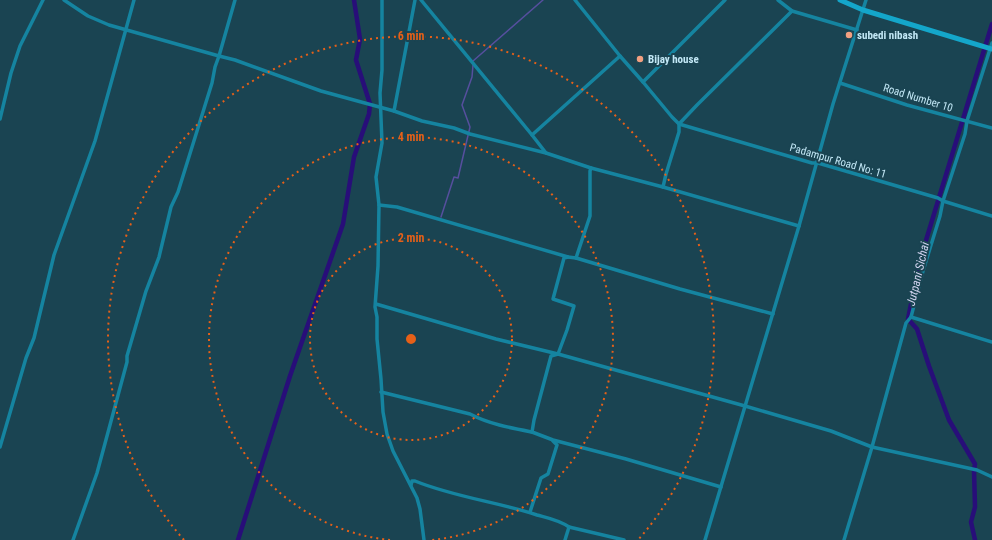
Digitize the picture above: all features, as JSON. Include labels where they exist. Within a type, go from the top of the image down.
[{"type":"street","points":[[0,119],[11,73],[20,46],[43,0]]},
{"type":"street","points":[[64,0],[88,16],[109,25],[235,60],[321,91],[400,112],[422,121],[454,128],[470,134],[546,154],[799,226]]},
{"type":"street","points":[[0,447],[26,358],[34,338],[54,256],[94,141],[134,0]]},
{"type":"street","points":[[73,540],[96,473],[146,291],[158,261],[171,207],[178,192],[212,83],[215,67],[235,0]]},
{"type":"street","points":[[382,0],[382,70],[380,93],[382,108],[382,143],[376,178],[379,205],[375,307],[377,317],[381,392],[383,412],[388,434],[393,451],[411,486],[420,509],[424,540]]},
{"type":"street","points":[[394,111],[415,0]]},
{"type":"street","points":[[421,0],[546,154]]},
{"type":"street","points":[[574,0],[679,124]]},
{"type":"street","points":[[643,82],[725,0]]},
{"type":"street","points":[[778,0],[792,11],[857,30]]},
{"type":"street","points":[[840,0],[863,10],[991,49]]},
{"type":"street","points":[[705,540],[799,226],[815,163],[866,0]]},
{"type":"street","points":[[663,188],[679,132],[679,124],[792,11]]},
{"type":"street","points":[[844,540],[872,447],[906,323],[911,317],[913,304],[940,216],[943,201],[992,43]]},
{"type":"street","points":[[532,135],[620,56]]},
{"type":"street","name":"Road Number 10","points":[[840,83],[907,105],[992,128]]},
{"type":"street","name":"Padampur Road No: 11","points":[[679,124],[938,198],[943,201],[992,216]]},
{"type":"street","points":[[576,258],[590,216],[591,168]]},
{"type":"street","points":[[379,205],[397,207],[680,289],[773,314]]},
{"type":"street","points":[[558,354],[574,306],[553,299],[564,258],[568,257]]},
{"type":"street","points":[[376,304],[496,339],[558,354],[745,406],[831,431],[872,447],[977,470],[992,478]]},
{"type":"street","points":[[911,317],[992,342]]},
{"type":"street","points":[[532,432],[551,356],[558,354]]},
{"type":"street","points":[[381,392],[470,414],[479,419],[509,428],[532,432],[553,440],[626,459],[721,487]]},
{"type":"street","points":[[530,512],[541,478],[548,474],[557,445],[553,440]]},
{"type":"street","points":[[411,486],[412,481],[456,494],[530,512],[562,522],[569,527],[624,540]]},
{"type":"street","points":[[565,540],[569,527]]},
{"type":"waterway","points":[[238,540],[290,376],[343,224],[354,157],[369,114],[370,104],[356,60],[360,39],[354,0]]},
{"type":"waterway","points":[[473,61],[543,0]]},
{"type":"waterway","name":"Jutpani Sichai","points":[[975,540],[971,522],[975,507],[975,464],[949,420],[917,329],[908,319],[920,260],[992,24]]},
{"type":"waterway","points":[[441,217],[454,177],[458,178],[470,127],[462,105],[472,77],[473,65]]},
{"type":"place","name":"subedi nibash","points":[[849,35]]},
{"type":"place","name":"Bijay house","points":[[640,59]]}]
